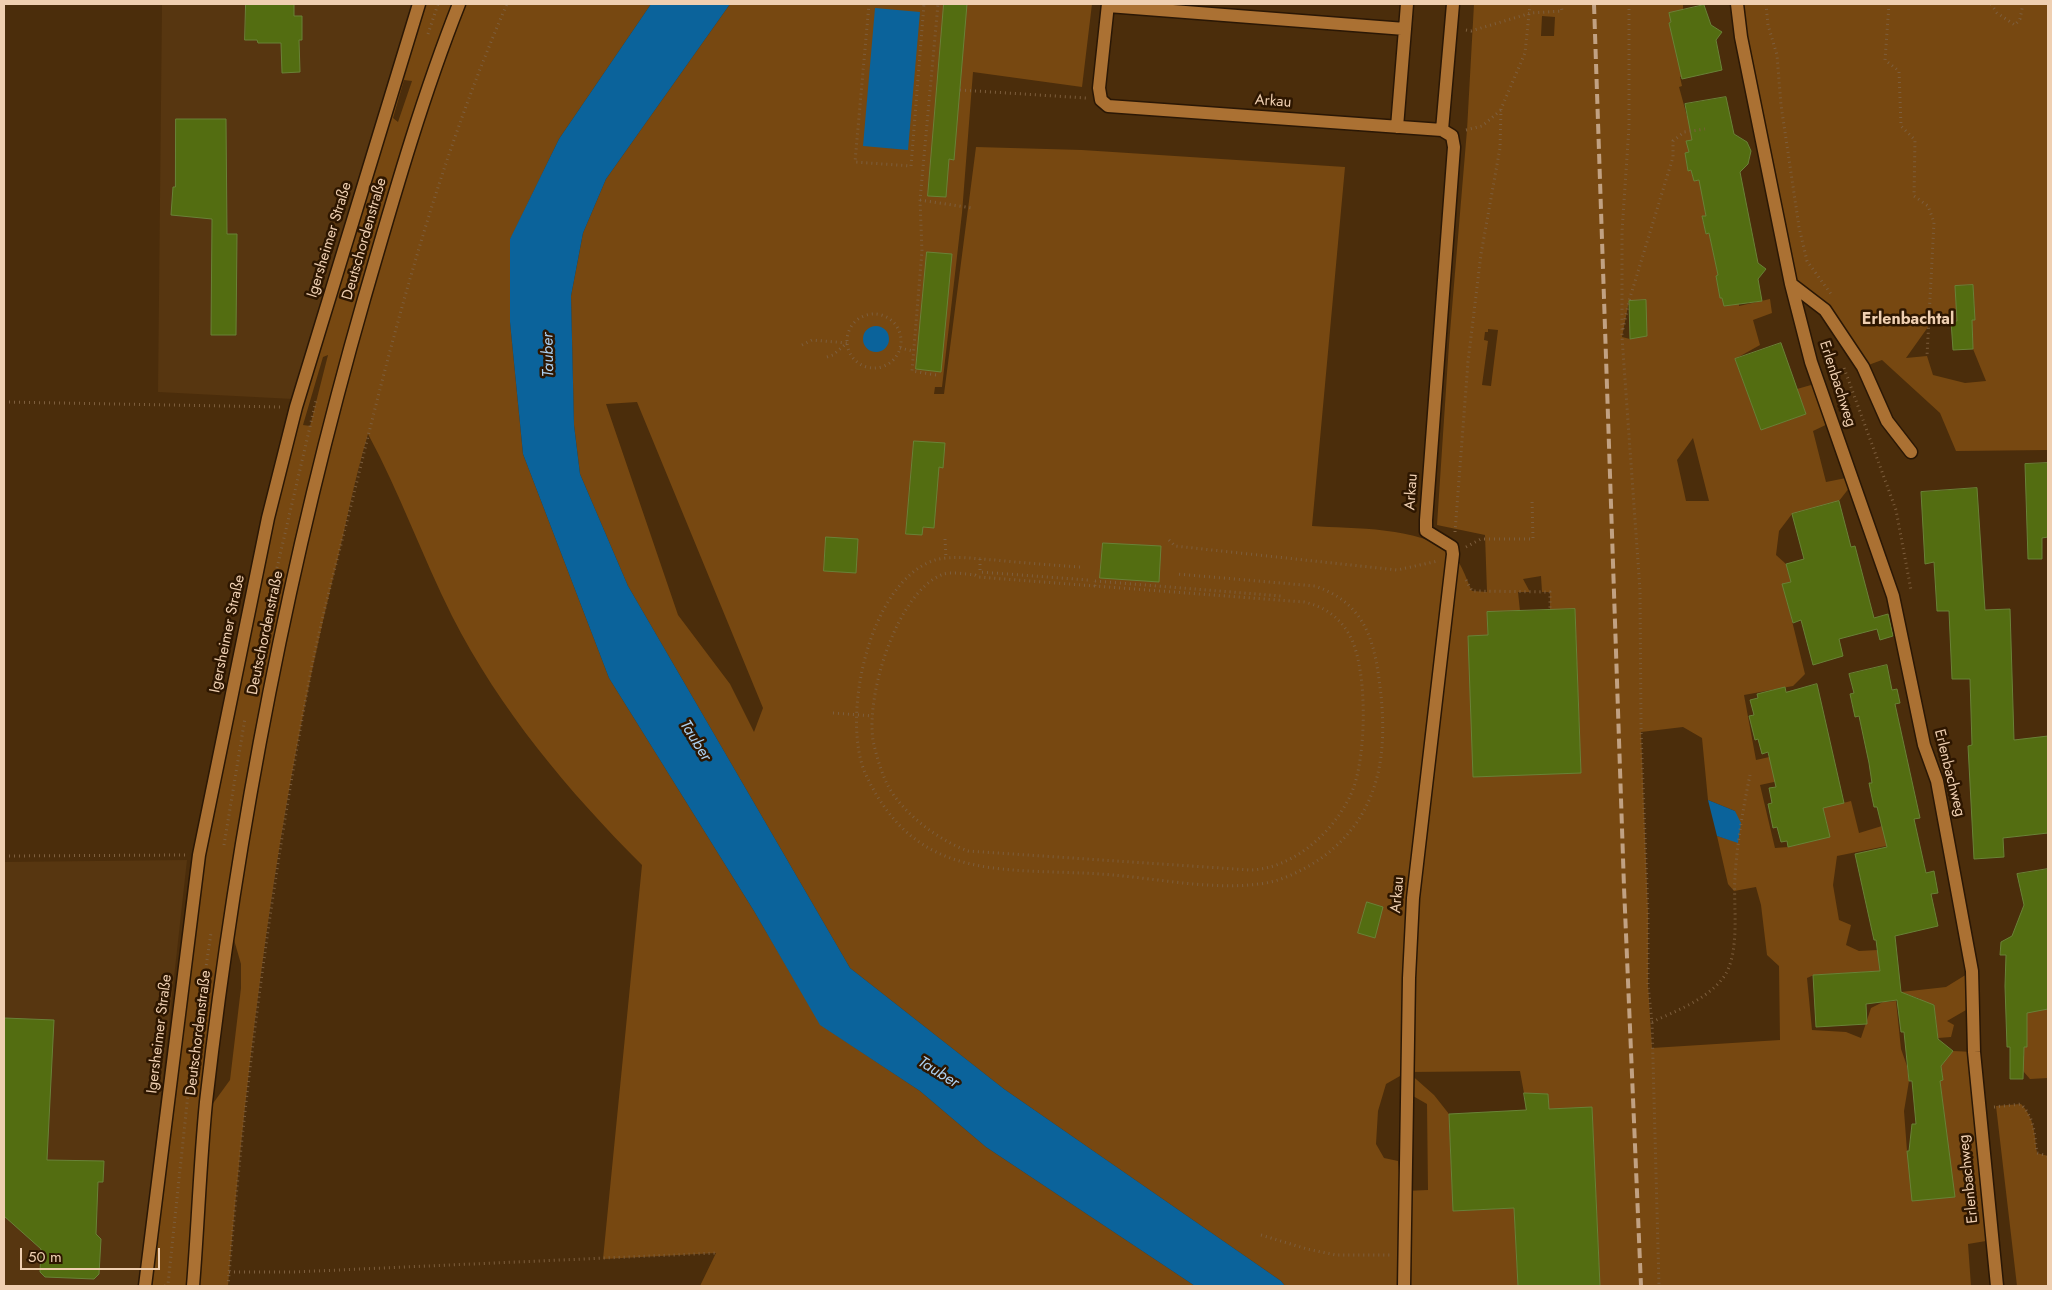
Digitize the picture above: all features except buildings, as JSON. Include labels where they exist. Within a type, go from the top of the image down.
[{"type":"street","name":"Igersheimer Straße","points":[[146,1286],[198,855],[268,518],[296,407],[419,4]]},
{"type":"street","name":"Deutschordenstraße","points":[[193,1286],[207,1100],[229,933],[254,768],[305,527],[339,389],[411,136],[459,4]]},
{"type":"street","points":[[1397,127],[1407,4]]},
{"type":"street","points":[[1442,130],[1453,4]]},
{"type":"street","name":"Erlenbachweg","points":[[1737,4],[1741,37],[1791,284],[1811,362],[1893,596],[1924,745],[1937,781],[1972,971],[1979,1110],[1997,1286]]},
{"type":"street","points":[[1101,100],[1099,88],[1108,5],[1405,29]]},
{"type":"street","name":"Arkau","points":[[1101,100],[1108,106],[1120,108],[1442,130],[1452,136],[1454,147],[1426,531],[1452,547],[1453,554],[1413,898],[1409,978],[1404,1286]]},
{"type":"street","name":"Erlenbachweg","points":[[1791,284],[1825,310],[1863,367],[1887,421],[1911,452]]},
{"type":"path","points":[[228,1286],[253,1045],[278,854],[311,672],[384,367],[478,69],[507,4]]},
{"type":"path","points":[[869,4],[855,162],[910,166],[924,4]]},
{"type":"path","points":[[936,375],[912,372],[922,251],[920,200],[938,4]]},
{"type":"path","points":[[1530,4],[1526,53],[1501,110],[1500,148],[1481,254],[1468,362],[1453,554],[1472,592],[1550,592],[1550,610]]},
{"type":"path","points":[[1450,28],[1471,31],[1530,13],[1562,11],[1561,4]]},
{"type":"path","points":[[1629,4],[1629,127],[1622,231],[1622,337],[1640,590],[1641,732],[1648,912],[1648,985],[1652,1022],[1659,1286]]},
{"type":"path","points":[[1766,4],[1768,25],[1777,55],[1781,105],[1799,227],[1807,261],[1832,295]]},
{"type":"path","points":[[1889,4],[1885,60],[1899,70],[1901,126],[1915,140],[1914,196],[1928,206],[1934,222],[1927,356]]},
{"type":"path","points":[[1991,4],[1996,13],[2015,25],[2020,19],[2023,4]]},
{"type":"path","points":[[960,90],[1101,100]]},
{"type":"path","points":[[1442,130],[1467,130],[1482,126],[1501,110]]},
{"type":"path","points":[[1622,337],[1629,300],[1673,157],[1673,141],[1684,132],[1705,128]]},
{"type":"path","points":[[920,200],[972,208]]},
{"type":"path","points":[[876,315],[885,317],[898,330],[901,339],[900,348],[891,362],[876,368],[860,364],[853,358],[847,343],[848,334],[859,319],[876,315]]},
{"type":"path","points":[[802,345],[812,340],[847,343]]},
{"type":"path","points":[[827,357],[833,355],[847,343]]},
{"type":"path","points":[[900,348],[913,351]]},
{"type":"path","points":[[1850,348],[1842,361],[1896,510],[1911,590]]},
{"type":"path","points":[[4,402],[296,407]]},
{"type":"path","points":[[1169,540],[1175,546],[1397,570],[1426,565],[1453,554],[1481,539],[1533,539],[1532,499]]},
{"type":"path","points":[[945,539],[946,558]]},
{"type":"path","points":[[1080,567],[946,558],[924,565],[910,574],[896,590],[883,612],[868,650],[862,674],[857,715],[858,738],[864,771],[876,794],[890,814],[911,836],[935,853],[962,863],[1004,869],[1238,885],[1260,884],[1306,868],[1345,838],[1362,818],[1378,773],[1382,748],[1382,709],[1376,660],[1369,634],[1360,616],[1347,603],[1329,591],[1315,586],[1177,574]]},
{"type":"path","points":[[980,559],[980,572],[1088,580]]},
{"type":"path","points":[[942,574],[1095,586],[1304,602],[1326,609],[1348,631],[1354,649],[1362,695],[1362,756],[1358,776],[1344,807],[1317,840],[1292,858],[1265,870],[968,851],[931,832],[900,802],[888,784],[880,763],[873,739],[873,716],[883,663],[899,620],[918,593],[942,574]]},
{"type":"path","points":[[1095,586],[1095,581],[1280,596]]},
{"type":"path","points":[[834,713],[873,716]]},
{"type":"path","points":[[1652,1022],[1706,994],[1722,979],[1728,970],[1734,937],[1735,877],[1738,843],[1750,775]]},
{"type":"path","points":[[4,856],[198,855]]},
{"type":"path","points":[[1979,1110],[2021,1104],[2030,1113],[2035,1127],[2037,1153],[2048,1156]]},
{"type":"path","points":[[1261,1235],[1307,1249],[1336,1255],[1404,1256]]},
{"type":"path","points":[[229,1272],[294,1272],[716,1253]]},
{"type":"shaded area","points":[[162,4],[413,4],[293,399],[158,392]]},
{"type":"shaded area","points":[[419,4],[651,4],[559,139],[510,240],[510,322],[523,454],[609,678],[754,911],[821,1025],[920,1091],[986,1147],[1195,1286],[700,1286],[716,1253],[603,1259],[642,865],[588,808],[537,748],[514,717],[471,651],[452,616],[380,456],[368,434],[313,665],[280,841],[255,1019],[228,1286],[145,1286],[199,855],[268,518]],"holes":[[[404,80],[412,81],[398,122],[393,118]],[[328,355],[310,426],[303,425],[323,357]],[[230,926],[241,964],[241,988],[230,1080],[206,1113]]]},
{"type":"shaded area","points":[[730,4],[1092,4],[1082,87],[973,72],[962,213],[942,387],[935,387],[934,394],[944,394],[976,147],[1082,150],[1345,167],[1312,526],[1385,531],[1422,538],[1438,545],[1455,557],[1472,591],[1487,592],[1485,535],[1437,525],[1449,344],[1467,130],[1474,4],[1683,4],[1683,10],[1669,23],[1675,43],[1695,73],[1680,77],[1682,86],[1679,87],[1687,116],[1702,113],[1707,137],[1687,141],[1689,152],[1685,153],[1688,171],[1691,170],[1694,181],[1714,177],[1719,201],[1704,204],[1706,216],[1702,217],[1706,234],[1709,233],[1718,275],[1716,276],[1720,298],[1722,298],[1724,306],[1739,303],[1739,306],[1770,299],[1772,313],[1753,320],[1760,345],[1735,359],[1761,430],[1806,414],[1797,389],[1818,383],[1832,422],[1813,431],[1826,482],[1851,477],[1853,483],[1839,501],[1792,514],[1779,531],[1776,555],[1786,564],[1791,582],[1783,584],[1805,674],[1793,686],[1744,695],[1756,760],[1805,749],[1811,774],[1760,785],[1775,848],[1788,847],[1829,833],[1823,808],[1851,801],[1859,833],[1882,826],[1911,841],[1837,856],[1833,885],[1839,920],[1851,925],[1846,945],[1859,951],[1878,950],[1880,971],[1814,975],[1807,978],[1812,1030],[1846,1032],[1861,1038],[1871,1008],[1883,1002],[1896,1001],[1901,1049],[1907,1066],[1909,1081],[1904,1111],[1907,1151],[1954,1196],[1940,1081],[1943,1080],[1941,1066],[1953,1051],[1974,1052],[1992,1240],[1968,1244],[1971,1286],[1600,1286],[1592,1108],[1549,1109],[1548,1094],[1524,1093],[1520,1071],[1408,1072],[1434,1095],[1449,1114],[1453,1211],[1514,1208],[1518,1286],[1285,1286],[1281,1281],[1004,1089],[850,968],[628,586],[580,474],[574,425],[571,296],[583,233],[606,179]],"holes":[[[1542,16],[1555,17],[1554,36],[1541,36]],[[1646,300],[1630,339],[1622,337],[1629,301]],[[1488,329],[1498,330],[1491,386],[1482,385],[1488,341],[1484,340],[1485,332],[1488,332]],[[637,402],[763,708],[754,732],[730,684],[678,615],[606,404]],[[1693,438],[1709,501],[1686,501],[1677,460]],[[1541,576],[1542,592],[1550,592],[1550,610],[1575,609],[1581,773],[1488,635],[1487,612],[1520,611],[1518,592],[1530,592],[1523,579]],[[1683,727],[1702,738],[1708,800],[1735,811],[1738,842],[1717,836],[1728,884],[1734,891],[1756,887],[1761,905],[1767,955],[1779,966],[1780,1040],[1652,1048],[1648,985],[1648,912],[1641,732]],[[1407,1072],[1406,1092],[1427,1104],[1428,1190],[1405,1191],[1400,1183],[1398,1161],[1384,1158],[1376,1144],[1378,1111],[1386,1084]]]},
{"type":"shaded area","points":[[1737,4],[2048,4],[2048,450],[1956,451],[1940,413],[1882,360],[1863,367],[1825,310],[1791,284]],"holes":[[[1973,285],[1975,319],[1972,320],[1973,349],[1986,381],[1965,383],[1933,375],[1927,356],[1906,358],[1933,320],[1957,321],[1955,286]]]},
{"type":"shaded area","points":[[187,860],[140,1286],[4,1286],[4,862]]},
{"type":"shaded area","points":[[1972,971],[1973,1006],[1947,1021],[1954,1025],[1951,1037],[1938,1038],[1934,1004],[1921,1006],[1920,999],[1901,992],[1946,987]]},
{"type":"shaded area","points":[[2027,1009],[2048,1009],[2048,1078],[2030,1079],[2010,1056],[2024,1056],[2024,1047],[2027,1046]]},
{"type":"shaded area","points":[[2021,1104],[2031,1121],[2037,1153],[2048,1156],[2048,1286],[2017,1286],[1996,1106]]},
{"type":"water","name":"Tauber","points":[[651,4],[730,4],[606,179],[583,233],[571,296],[574,425],[580,474],[628,586],[850,968],[1004,1089],[1281,1281],[1285,1286],[1195,1286],[986,1147],[920,1091],[820,1025],[754,911],[609,678],[523,454],[510,322],[510,239],[559,139]]},
{"type":"water","points":[[875,8],[920,12],[908,150],[863,146]]},
{"type":"water","points":[[876,326],[885,330],[889,339],[885,348],[876,352],[867,348],[863,339],[867,330]]},
{"type":"water","points":[[1708,800],[1735,811],[1741,823],[1738,843],[1717,836]]},
{"type":"railway","points":[[1594,4],[1624,887],[1641,1286]]},
{"type":"district","name":"Erlenbachtal","points":[[1908,320]]}]
